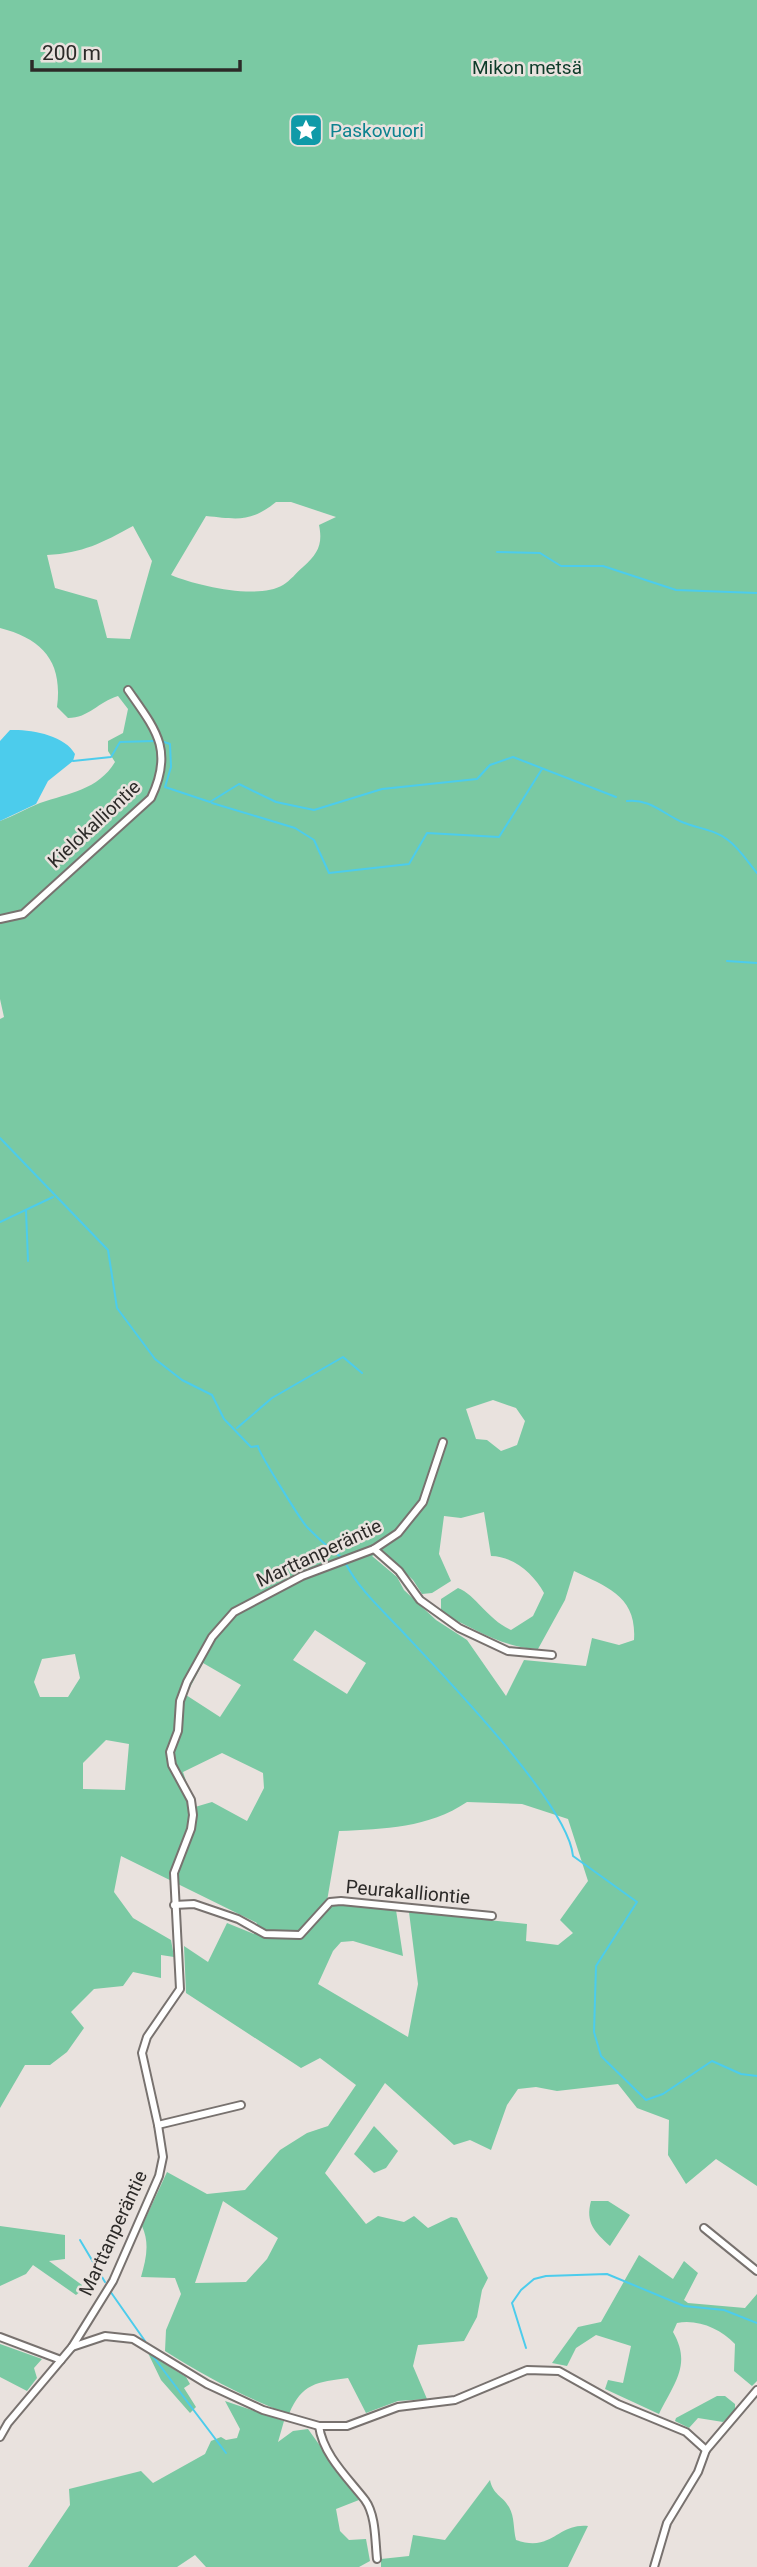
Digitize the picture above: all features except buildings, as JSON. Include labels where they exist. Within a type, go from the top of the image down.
[{"type":"street","name":"Kielokalliontie","points":[[0,919],[23,914],[151,798],[162,775],[162,747],[154,728],[128,690]]},
{"type":"street","name":"Marttanperäntie","points":[[0,2437],[8,2423],[72,2347],[113,2281],[159,2176],[163,2157],[142,2053],[147,2038],[180,1989],[174,1873],[191,1829],[193,1815],[191,1800],[172,1765],[170,1752],[178,1731],[180,1701],[187,1682],[212,1637],[234,1612],[272,1590],[374,1549],[398,1532],[424,1502],[443,1442]]},
{"type":"street","points":[[374,1549],[399,1571],[419,1600],[459,1628],[508,1651],[552,1655]]},
{"type":"street","name":"Peurakalliontie","points":[[174,1905],[194,1904],[238,1919],[265,1934],[300,1935],[330,1902],[341,1901],[492,1916]]},
{"type":"street","points":[[158,2124],[241,2105]]},
{"type":"street","points":[[704,2228],[757,2271]]},
{"type":"street","points":[[72,2347],[105,2336],[133,2339],[219,2390],[263,2410],[319,2426],[347,2426],[398,2407],[455,2400],[527,2370],[559,2371],[618,2404],[686,2432],[706,2449]]},
{"type":"street","points":[[0,2337],[61,2360]]},
{"type":"street","points":[[654,2567],[667,2523],[698,2472],[706,2449],[757,2390]]},
{"type":"street","points":[[319,2426],[320,2438],[347,2482],[367,2502],[377,2559]]},
{"type":"green space","name":"Mikon metsä","points":[[0,0],[757,0],[757,2186],[716,2159],[686,2184],[668,2155],[669,2120],[637,2108],[618,2084],[557,2091],[536,2087],[518,2089],[507,2105],[491,2150],[470,2140],[454,2145],[385,2083],[325,2173],[366,2224],[378,2216],[404,2222],[414,2216],[428,2228],[451,2217],[457,2218],[488,2278],[482,2290],[477,2317],[464,2341],[418,2345],[413,2366],[427,2399],[398,2401],[366,2413],[348,2378],[319,2383],[305,2390],[289,2414],[241,2394],[165,2351],[166,2330],[181,2294],[175,2278],[141,2277],[147,2245],[142,2226],[167,2172],[207,2194],[245,2190],[280,2150],[307,2133],[328,2126],[356,2085],[320,2058],[301,2068],[186,1993],[184,1946],[208,1962],[227,1923],[254,1934],[257,1923],[121,1856],[114,1892],[133,1918],[171,1940],[174,1957],[161,1955],[161,1978],[133,1972],[123,1986],[94,1989],[71,2012],[84,2028],[67,2052],[50,2065],[25,2065],[0,2108],[0,1019],[4,1017],[0,999],[0,821],[40,803],[82,789],[100,779],[115,762],[108,751],[108,741],[123,733],[128,709],[118,696],[88,713],[68,718],[57,707],[57,677],[47,655],[28,639],[0,628]],"holes":[[[276,502],[291,502],[336,517],[319,525],[320,543],[312,558],[286,583],[272,589],[227,590],[171,575],[206,516],[251,516]],[[133,526],[152,561],[130,639],[107,638],[97,600],[55,588],[47,555],[82,549]],[[493,1400],[516,1408],[525,1421],[517,1445],[501,1451],[487,1440],[476,1439],[466,1409]],[[484,1512],[491,1556],[507,1559],[522,1567],[535,1579],[544,1593],[533,1616],[511,1630],[458,1588],[441,1599],[441,1613],[500,1641],[538,1649],[565,1600],[574,1571],[608,1588],[625,1603],[634,1625],[634,1640],[619,1645],[592,1638],[586,1666],[524,1660],[506,1696],[467,1640],[436,1620],[404,1590],[397,1577],[372,1556],[383,1552],[413,1580],[422,1594],[432,1593],[451,1581],[439,1554],[444,1516],[461,1518]],[[315,1630],[366,1663],[347,1694],[293,1660]],[[75,1654],[80,1678],[68,1697],[40,1697],[34,1682],[42,1659]],[[203,1663],[241,1685],[220,1717],[186,1695]],[[106,1740],[129,1744],[125,1790],[83,1789],[83,1763]],[[222,1753],[263,1773],[264,1788],[247,1821],[212,1802],[195,1807],[183,1772]],[[467,1802],[522,1804],[568,1819],[588,1881],[560,1920],[573,1933],[558,1945],[526,1941],[527,1924],[409,1912],[418,1984],[408,2037],[318,1984],[333,1951],[341,1942],[353,1941],[403,1956],[396,1910],[327,1901],[339,1831],[389,1828],[421,1822],[452,1811]],[[223,2201],[278,2238],[267,2259],[246,2282],[195,2283]]]},
{"type":"green space","points":[[374,2126],[398,2151],[386,2168],[374,2173],[354,2154]]},
{"type":"green space","points":[[591,2201],[608,2201],[630,2215],[610,2246],[590,2221]]},
{"type":"green space","points":[[0,2226],[65,2235],[65,2259],[49,2261],[82,2285],[81,2291],[76,2295],[33,2265],[26,2274],[0,2286]]},
{"type":"green space","points":[[639,2255],[673,2279],[684,2261],[698,2273],[684,2300],[688,2303],[745,2308],[757,2294],[757,2381],[752,2386],[734,2371],[735,2344],[716,2330],[693,2322],[677,2323],[673,2332],[681,2354],[681,2364],[679,2374],[659,2414],[605,2389],[608,2380],[623,2383],[631,2346],[596,2335],[576,2348],[567,2366],[552,2363],[578,2327],[601,2322]]},
{"type":"green space","points":[[0,2344],[42,2359],[34,2368],[37,2378],[27,2391],[0,2377]]},
{"type":"green space","points":[[148,2353],[186,2377],[190,2384],[184,2388],[196,2407],[190,2413],[161,2380]]},
{"type":"green space","points":[[717,2396],[725,2396],[735,2404],[735,2411],[723,2422],[698,2418],[689,2428],[675,2421],[676,2418]]},
{"type":"green space","points":[[225,2401],[284,2421],[278,2442],[293,2431],[308,2429],[359,2500],[336,2509],[340,2531],[349,2540],[366,2539],[370,2561],[359,2567],[206,2567],[195,2555],[177,2567],[28,2567],[70,2505],[69,2489],[141,2471],[153,2483],[205,2454],[211,2441],[221,2437],[226,2440],[237,2438],[240,2429]]},
{"type":"green space","points":[[490,2480],[493,2489],[511,2511],[516,2540],[538,2543],[577,2526],[588,2526],[568,2567],[381,2567],[381,2559],[409,2556],[413,2535],[445,2540]]},
{"type":"water","points":[[10,730],[37,732],[55,738],[70,747],[75,754],[73,761],[48,781],[36,804],[0,821],[0,741]]},
{"type":"waterway","points":[[497,552],[540,553],[561,566],[603,566],[676,590],[757,593]]},
{"type":"waterway","points":[[73,761],[111,757],[120,742],[154,741]]},
{"type":"waterway","points":[[164,742],[170,744],[171,767],[165,787],[210,802],[239,784],[276,802],[314,810],[382,789],[477,779],[490,765],[513,757],[616,797]]},
{"type":"waterway","points":[[212,803],[295,828],[314,840],[329,873],[409,864],[427,833],[499,837],[542,769]]},
{"type":"waterway","points":[[627,801],[650,804],[682,822],[723,836],[736,847],[757,873]]},
{"type":"waterway","points":[[727,961],[757,963]]},
{"type":"waterway","points":[[0,1138],[108,1250],[117,1308],[155,1359],[182,1380],[212,1395],[224,1419],[251,1447],[258,1446],[307,1527],[341,1557]]},
{"type":"waterway","points":[[0,1222],[53,1197]]},
{"type":"waterway","points":[[26,1210],[28,1261]]},
{"type":"waterway","points":[[237,1428],[272,1398],[343,1357],[362,1373]]},
{"type":"waterway","points":[[346,1564],[357,1582],[471,1706],[527,1772],[550,1804],[566,1833],[573,1856],[637,1902],[596,1966],[594,2032],[601,2056],[646,2100],[663,2094],[712,2061],[741,2074],[757,2076]]},
{"type":"waterway","points":[[80,2240],[105,2282]]},
{"type":"waterway","points":[[526,2348],[512,2303],[521,2290],[534,2279],[546,2276],[607,2274],[684,2306],[724,2310],[757,2323]]},
{"type":"waterway","points":[[110,2291],[145,2341]]},
{"type":"waterway","points":[[152,2355],[226,2453]]},
{"type":"place","name":"Paskovuori","points":[[306,130]]}]
